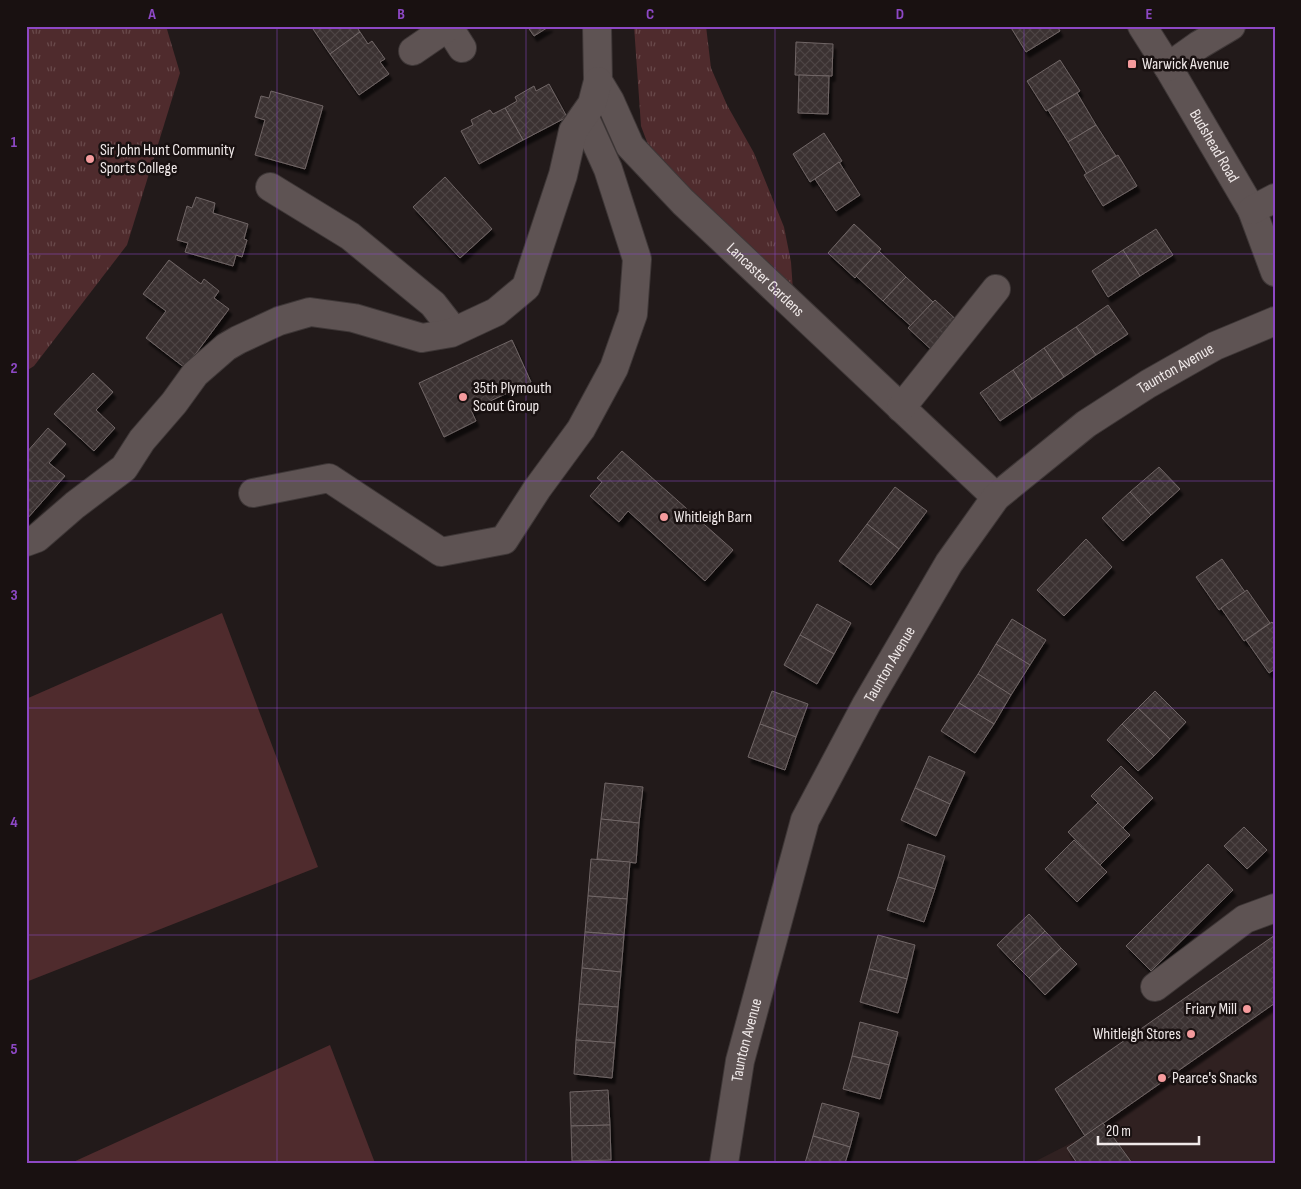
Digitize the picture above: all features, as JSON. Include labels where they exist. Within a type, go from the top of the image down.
[{"type":"street","name":"Lancaster Gardens","points":[[597,26],[598,81],[610,101],[630,146],[683,202],[996,497]]},
{"type":"street","name":"Budshead Road","points":[[1142,26],[1264,204],[1275,272]]},
{"type":"street","points":[[1168,66],[1231,26]]},
{"type":"street","points":[[413,51],[453,34]]},
{"type":"street","points":[[26,542],[37,538],[75,505],[124,468],[142,440],[174,403],[195,374],[226,347],[238,340],[279,321],[310,312],[354,318],[422,338],[454,331],[496,312],[526,287],[563,175],[573,131],[592,104],[598,81]]},
{"type":"street","points":[[253,493],[329,478],[441,552],[504,540],[537,489],[581,429],[614,368],[633,314],[638,259],[608,169],[584,116]]},
{"type":"street","points":[[270,187],[350,236],[433,304],[454,331]]},
{"type":"street","points":[[901,408],[996,288]]},
{"type":"street","name":"Taunton Avenue","points":[[724,1163],[740,1061],[805,820],[866,704],[942,575],[996,497],[1086,424],[1215,346],[1275,321]]},
{"type":"street","points":[[1155,987],[1245,919],[1275,908]]},
{"type":"shaded area","points":[[1275,935],[1275,1163],[1032,1163],[1085,1136],[1055,1089]]},
{"type":"green space","name":"Sir John Hunt Community Sports College","points":[[26,26],[166,26],[180,73],[127,245],[34,366],[26,371]]},
{"type":"green space","points":[[634,26],[706,26],[711,68],[727,105],[754,153],[784,227],[791,262],[793,291],[650,150],[641,126]]},
{"type":"green space","points":[[222,613],[318,867],[26,982],[26,699]]},
{"type":"green space","points":[[330,1045],[375,1163],[71,1163]]},
{"type":"building","points":[[311,26],[356,26],[360,32],[330,54]]},
{"type":"building","points":[[527,26],[550,26],[534,36]]},
{"type":"building","points":[[1010,26],[1057,26],[1060,31],[1026,52]]},
{"type":"building","points":[[360,32],[368,44],[372,41],[385,59],[380,62],[389,74],[359,95],[330,54]]},
{"type":"building","points":[[796,42],[833,44],[832,76],[795,75]]},
{"type":"building","points":[[1060,60],[1080,91],[1046,111],[1027,81]]},
{"type":"building","points":[[799,75],[829,76],[828,114],[798,113]]},
{"type":"building","points":[[549,84],[567,117],[523,140],[505,108],[517,101],[515,97],[534,86],[536,91]]},
{"type":"building","points":[[271,91],[323,106],[305,169],[255,155],[265,120],[255,117],[261,96],[269,98]]},
{"type":"building","points":[[1077,93],[1096,125],[1068,142],[1048,110]]},
{"type":"building","points":[[505,108],[523,140],[479,164],[461,131],[473,125],[471,120],[490,110],[493,114]]},
{"type":"building","points":[[1096,125],[1116,156],[1087,174],[1068,142]]},
{"type":"building","points":[[824,133],[842,161],[810,182],[793,154]]},
{"type":"building","points":[[1118,155],[1137,186],[1103,206],[1084,175]]},
{"type":"building","points":[[839,162],[860,195],[836,211],[815,179]]},
{"type":"building","points":[[445,177],[492,229],[460,258],[413,207]]},
{"type":"building","points":[[196,197],[215,203],[213,213],[248,224],[244,239],[247,240],[242,257],[236,255],[233,266],[185,252],[188,243],[177,240],[187,206],[192,208]]},
{"type":"building","points":[[854,224],[881,249],[855,278],[828,253]]},
{"type":"building","points":[[1156,229],[1173,255],[1140,276],[1123,250]]},
{"type":"building","points":[[1123,250],[1140,276],[1108,297],[1092,271]]},
{"type":"building","points":[[879,251],[906,277],[883,301],[856,276]]},
{"type":"building","points":[[169,260],[201,284],[204,279],[219,291],[214,298],[229,309],[185,368],[146,338],[166,311],[143,294]]},
{"type":"building","points":[[906,277],[933,302],[911,326],[883,301]]},
{"type":"building","points":[[935,300],[962,325],[935,353],[908,328]]},
{"type":"building","points":[[1108,305],[1128,334],[1096,355],[1076,327]]},
{"type":"building","points":[[1076,327],[1096,355],[1064,377],[1044,348]]},
{"type":"building","name":"35th Plymouth Scout Group","points":[[512,340],[531,382],[471,410],[476,421],[444,437],[419,383]]},
{"type":"building","points":[[1044,348],[1064,377],[1032,399],[1013,370]]},
{"type":"building","points":[[1013,370],[1032,399],[1000,421],[980,393]]},
{"type":"building","points":[[93,373],[113,392],[96,410],[115,428],[94,451],[54,414]]},
{"type":"building","points":[[48,428],[66,444],[49,463],[65,476],[26,520],[26,453]]},
{"type":"building","name":"Whitleigh Barn","points":[[622,451],[733,550],[705,581],[628,511],[619,522],[590,496],[602,482],[597,478]]},
{"type":"building","points":[[1159,467],[1180,489],[1151,515],[1130,492]]},
{"type":"building","points":[[895,487],[927,511],[899,549],[867,524]]},
{"type":"building","points":[[1130,492],[1151,515],[1123,541],[1102,518]]},
{"type":"building","points":[[867,524],[899,549],[871,585],[839,561]]},
{"type":"building","points":[[1086,539],[1112,567],[1064,616],[1037,590]]},
{"type":"building","points":[[1222,559],[1245,592],[1219,610],[1196,577]]},
{"type":"building","points":[[1247,590],[1270,623],[1244,641],[1221,608]]},
{"type":"building","points":[[817,604],[851,623],[834,654],[800,635]]},
{"type":"building","points":[[1012,619],[1046,640],[1030,665],[996,644]]},
{"type":"building","points":[[1272,622],[1275,626],[1275,669],[1269,673],[1246,640]]},
{"type":"building","points":[[800,635],[834,654],[817,684],[784,665]]},
{"type":"building","points":[[996,644],[1030,665],[1011,695],[978,674]]},
{"type":"building","points":[[978,674],[1011,695],[994,724],[959,703]]},
{"type":"building","points":[[772,691],[808,704],[796,737],[760,724]]},
{"type":"building","points":[[1155,691],[1186,722],[1170,739],[1138,708]]},
{"type":"building","points":[[959,703],[994,724],[975,753],[941,731]]},
{"type":"building","points":[[1138,708],[1170,739],[1154,756],[1122,724]]},
{"type":"building","points":[[760,724],[796,737],[785,770],[748,757]]},
{"type":"building","points":[[1122,724],[1154,756],[1138,771],[1107,740]]},
{"type":"building","points":[[929,756],[965,772],[950,804],[915,788]]},
{"type":"building","points":[[1121,766],[1153,798],[1123,828],[1091,796]]},
{"type":"building","points":[[605,783],[643,787],[639,823],[601,819]]},
{"type":"building","points":[[915,788],[950,804],[936,836],[901,820]]},
{"type":"building","points":[[1098,803],[1130,835],[1100,865],[1068,832]]},
{"type":"building","points":[[601,819],[639,823],[636,863],[597,859]]},
{"type":"building","points":[[1244,827],[1267,850],[1247,869],[1224,846]]},
{"type":"building","points":[[1074,840],[1107,872],[1077,902],[1045,869]]},
{"type":"building","points":[[908,844],[945,856],[935,889],[898,877]]},
{"type":"building","points":[[591,859],[630,862],[627,899],[588,896]]},
{"type":"building","points":[[1208,864],[1233,890],[1151,971],[1126,946]]},
{"type":"building","points":[[898,877],[935,889],[924,922],[887,910]]},
{"type":"building","points":[[588,896],[627,899],[624,935],[585,932]]},
{"type":"building","points":[[1029,914],[1045,931],[1013,962],[997,945]]},
{"type":"building","points":[[1045,931],[1061,948],[1029,978],[1013,962]]},
{"type":"building","points":[[585,932],[624,935],[621,972],[582,968]]},
{"type":"building","points":[[878,935],[915,945],[907,979],[869,969]]},
{"type":"building","points":[[1275,935],[1275,1003],[1085,1136],[1055,1089]]},
{"type":"building","points":[[1061,948],[1077,964],[1045,995],[1029,978]]},
{"type":"building","points":[[582,968],[621,972],[618,1007],[579,1004]]},
{"type":"building","points":[[869,969],[907,979],[898,1013],[860,1002]]},
{"type":"building","points":[[579,1004],[618,1007],[615,1043],[576,1040]]},
{"type":"building","points":[[860,1022],[898,1032],[889,1065],[852,1056]]},
{"type":"building","points":[[576,1040],[615,1043],[612,1078],[574,1074]]},
{"type":"building","points":[[852,1056],[889,1065],[880,1099],[843,1089]]},
{"type":"building","points":[[608,1090],[610,1125],[571,1126],[570,1092]]},
{"type":"building","points":[[822,1103],[859,1113],[850,1147],[813,1136]]},
{"type":"building","points":[[1103,1123],[1132,1163],[1077,1163],[1067,1148]]},
{"type":"building","points":[[610,1125],[611,1160],[572,1161],[571,1126]]},
{"type":"building","points":[[813,1136],[850,1147],[845,1163],[805,1163]]},
{"type":"place","name":"Warwick Avenue","points":[[1132,64]]},
{"type":"place","name":"Sir John Hunt Community Sports College","points":[[90,159]]},
{"type":"place","name":"35th Plymouth Scout Group","points":[[463,397]]},
{"type":"place","name":"Whitleigh Barn","points":[[664,517]]},
{"type":"place","name":"Friary Mill","points":[[1247,1009]]},
{"type":"place","name":"Whitleigh Stores","points":[[1191,1034]]},
{"type":"place","name":"Pearce's Snacks","points":[[1162,1078]]}]
